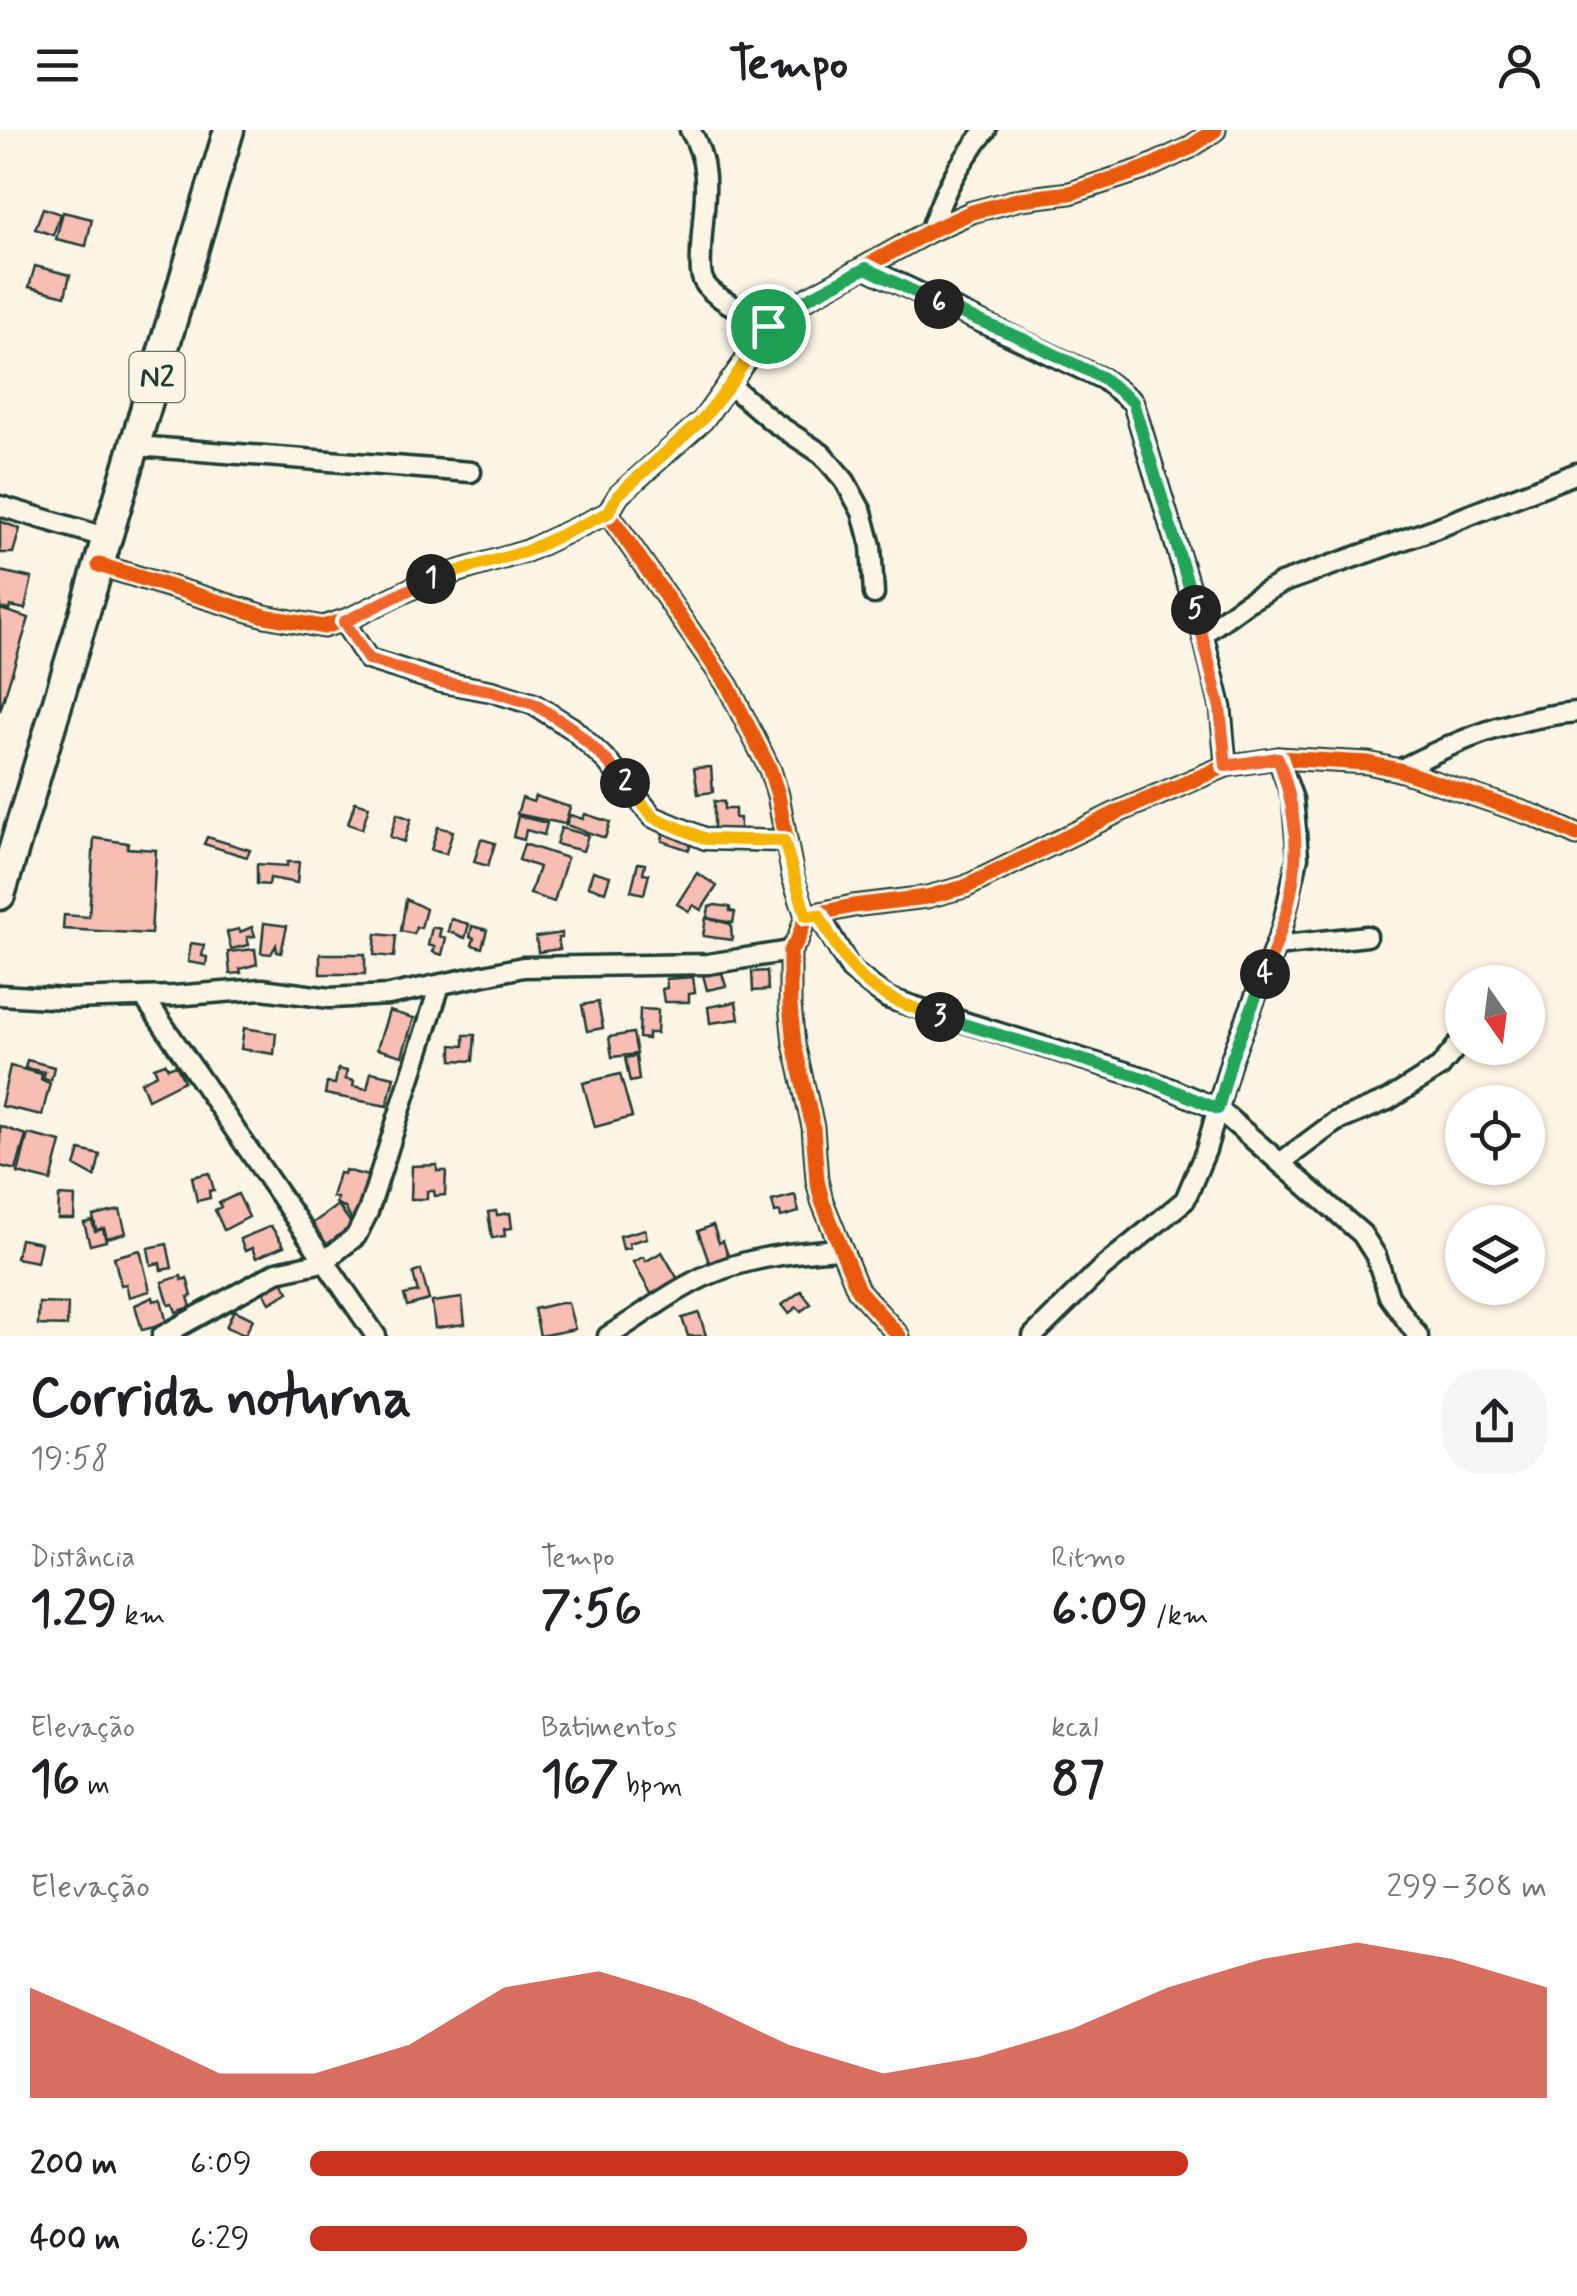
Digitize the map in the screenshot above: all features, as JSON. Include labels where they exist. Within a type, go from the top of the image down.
[{"type":"main road","name":"N2","points":[[0,896],[229,130]]},
{"type":"street","points":[[690,130],[705,161],[708,194],[702,237],[703,281],[712,292],[768,326]]},
{"type":"street","points":[[930,230],[958,164],[986,130]]},
{"type":"street","points":[[99,566],[294,624],[323,627],[344,622],[429,580],[527,551],[608,513],[618,495],[702,420],[778,314],[930,230],[972,212],[1070,193],[1144,169],[1189,148],[1215,130]]},
{"type":"street","points":[[866,268],[1103,378],[1133,402],[1203,634],[1220,708],[1226,766]]},
{"type":"street","points":[[730,385],[772,421],[822,454],[845,481],[862,512],[872,546],[874,594]]},
{"type":"street","points":[[136,446],[471,472]]},
{"type":"street","points":[[1203,634],[1281,584],[1577,473]]},
{"type":"street","points":[[0,506],[108,538]]},
{"type":"street","points":[[608,513],[728,686],[770,770],[778,795],[784,841],[813,916],[851,970],[887,998],[1147,1079],[1218,1109],[1362,1234],[1376,1256],[1389,1296],[1418,1336]]},
{"type":"street","points":[[344,622],[368,659],[441,682],[534,704],[572,728],[608,762],[653,817],[706,839],[784,841]]},
{"type":"street","points":[[1400,770],[1484,730],[1532,717],[1577,712]]},
{"type":"street","points":[[1033,1336],[1101,1269],[1184,1200],[1206,1150],[1232,1058],[1276,946],[1298,858],[1293,799],[1278,758]]},
{"type":"street","points":[[899,1336],[858,1290],[817,1180],[812,1127],[794,1044],[790,951],[813,916],[965,887],[1118,812],[1226,766],[1278,758],[1351,761],[1400,770],[1577,834]]},
{"type":"street","points":[[1276,946],[1368,936]]},
{"type":"street","points":[[0,995],[67,1000],[262,989],[330,998],[389,995],[523,968],[708,964],[790,951]]},
{"type":"street","points":[[162,1336],[277,1272],[323,1262],[363,1226],[440,985]]},
{"type":"street","points":[[144,997],[376,1336]]},
{"type":"street","points":[[1280,1163],[1335,1122],[1388,1100],[1445,1061]]},
{"type":"street","points":[[608,1336],[713,1272],[804,1252],[840,1250]]},
{"type":"building","points":[[43,208],[61,214],[53,235],[35,229]]},
{"type":"building","points":[[63,212],[92,219],[86,246],[56,239]]},
{"type":"building","points":[[35,266],[70,275],[65,296],[29,287]]},
{"type":"building","points":[[0,521],[20,529],[13,553],[0,553]]},
{"type":"building","points":[[0,571],[32,578],[25,609],[0,608]]},
{"type":"building","points":[[0,609],[29,618],[0,711]]},
{"type":"building","points":[[711,767],[713,792],[698,794],[694,768]]},
{"type":"building","points":[[535,796],[570,807],[565,824],[517,814],[522,798],[533,802]]},
{"type":"building","points":[[714,801],[724,802],[724,809],[735,809],[735,818],[740,818],[740,838],[714,837]]},
{"type":"building","points":[[355,802],[369,806],[362,829],[348,824]]},
{"type":"building","points":[[397,814],[411,819],[404,842],[390,837]]},
{"type":"building","points":[[585,814],[610,822],[605,838],[566,825],[570,815],[583,819]]},
{"type":"building","points":[[518,816],[547,823],[544,835],[526,830],[524,840],[513,837]]},
{"type":"building","points":[[438,827],[453,831],[446,854],[431,850]]},
{"type":"building","points":[[561,828],[588,835],[583,851],[556,844]]},
{"type":"building","points":[[664,828],[693,838],[689,850],[662,841]]},
{"type":"building","points":[[207,837],[250,850],[247,857],[204,844]]},
{"type":"building","points":[[94,838],[128,843],[127,848],[156,850],[151,934],[63,929],[64,915],[89,917]]},
{"type":"building","points":[[481,839],[495,843],[488,866],[474,862]]},
{"type":"building","points":[[524,844],[567,858],[554,902],[530,894],[539,867],[519,860]]},
{"type":"building","points":[[287,862],[299,862],[297,883],[270,878],[269,885],[257,884],[257,864],[287,866]]},
{"type":"building","points":[[638,863],[645,864],[643,873],[649,874],[644,894],[631,891]]},
{"type":"building","points":[[593,871],[610,876],[605,892],[588,886]]},
{"type":"building","points":[[697,873],[717,886],[701,910],[693,905],[689,911],[677,904]]},
{"type":"building","points":[[406,899],[426,909],[421,928],[416,927],[414,934],[401,931]]},
{"type":"building","points":[[709,907],[730,907],[735,912],[733,923],[707,918]]},
{"type":"building","points":[[706,918],[731,924],[732,940],[703,936]]},
{"type":"building","points":[[451,919],[469,924],[465,938],[448,931]]},
{"type":"building","points":[[264,923],[287,926],[281,953],[276,945],[271,954],[261,953]]},
{"type":"building","points":[[472,926],[487,930],[482,948],[472,945]]},
{"type":"building","points":[[252,927],[255,936],[247,937],[249,945],[231,949],[227,932]]},
{"type":"building","points":[[432,927],[441,929],[439,936],[446,938],[442,955],[428,945]]},
{"type":"building","points":[[562,933],[562,938],[558,938],[560,949],[538,952],[536,937]]},
{"type":"building","points":[[376,934],[396,936],[394,957],[374,955]]},
{"type":"building","points":[[191,943],[204,945],[202,956],[207,957],[206,965],[188,962]]},
{"type":"building","points":[[255,949],[257,964],[230,974],[228,952]]},
{"type":"building","points":[[320,954],[365,954],[365,974],[320,974]]},
{"type":"building","points":[[720,967],[726,986],[707,990],[702,971]]},
{"type":"building","points":[[767,971],[768,990],[753,991],[752,972]]},
{"type":"building","points":[[693,977],[695,993],[689,994],[689,1002],[664,1002],[662,989],[667,988],[666,979]]},
{"type":"building","points":[[598,1002],[603,1028],[587,1031],[582,1005]]},
{"type":"building","points":[[736,1002],[739,1019],[710,1023],[708,1007]]},
{"type":"building","points":[[640,1009],[658,1010],[657,1033],[648,1033],[648,1039],[639,1038]]},
{"type":"building","points":[[389,1011],[414,1018],[402,1056],[377,1049]]},
{"type":"building","points":[[244,1028],[276,1033],[274,1054],[241,1049]]},
{"type":"building","points":[[633,1033],[637,1054],[612,1057],[609,1037]]},
{"type":"building","points":[[464,1035],[475,1035],[473,1061],[452,1060],[452,1045],[464,1046]]},
{"type":"building","points":[[636,1056],[639,1080],[630,1082],[625,1058]]},
{"type":"building","points":[[27,1060],[54,1067],[51,1080],[43,1079],[45,1072],[25,1068]]},
{"type":"building","points":[[165,1063],[168,1068],[176,1065],[184,1081],[148,1099],[141,1082],[157,1074],[154,1067]]},
{"type":"building","points":[[10,1066],[42,1074],[41,1080],[50,1083],[42,1115],[1,1106]]},
{"type":"building","points":[[338,1069],[347,1071],[345,1079],[354,1081],[353,1086],[367,1089],[371,1072],[394,1077],[387,1106],[325,1094],[327,1083],[335,1084]]},
{"type":"building","points":[[620,1074],[632,1117],[595,1127],[583,1083]]},
{"type":"building","points":[[0,1126],[26,1135],[16,1170],[0,1166]]},
{"type":"building","points":[[28,1134],[61,1142],[51,1181],[18,1173]]},
{"type":"building","points":[[80,1150],[100,1155],[95,1177],[75,1166]]},
{"type":"building","points":[[437,1165],[437,1171],[446,1171],[445,1195],[435,1196],[434,1191],[427,1191],[427,1199],[411,1199],[412,1166]]},
{"type":"building","points":[[345,1170],[368,1176],[357,1221],[332,1197],[339,1173],[344,1174]]},
{"type":"building","points":[[209,1173],[214,1190],[209,1191],[210,1198],[197,1201],[192,1177]]},
{"type":"building","points":[[238,1194],[249,1217],[224,1230],[215,1210],[221,1207],[219,1203]]},
{"type":"building","points":[[795,1195],[799,1212],[781,1217],[780,1212],[775,1213],[772,1201]]},
{"type":"building","points":[[59,1196],[75,1197],[74,1219],[58,1219]]},
{"type":"building","points":[[338,1205],[353,1226],[321,1249],[306,1228]]},
{"type":"building","points":[[120,1210],[126,1233],[107,1238],[104,1228],[96,1230],[93,1216]]},
{"type":"building","points":[[496,1211],[497,1215],[510,1213],[512,1228],[504,1229],[505,1236],[492,1238],[488,1212]]},
{"type":"building","points":[[92,1221],[95,1231],[103,1229],[106,1241],[90,1245],[84,1223]]},
{"type":"building","points":[[713,1225],[731,1264],[712,1271],[698,1231]]},
{"type":"building","points":[[271,1226],[284,1246],[256,1258],[252,1248],[245,1251],[240,1239]]},
{"type":"building","points":[[645,1229],[647,1238],[623,1249],[620,1236]]},
{"type":"building","points":[[20,1239],[41,1243],[37,1262],[16,1258]]},
{"type":"building","points":[[167,1244],[172,1268],[161,1270],[160,1263],[151,1265],[148,1248]]},
{"type":"building","points":[[140,1250],[150,1291],[129,1297],[126,1284],[121,1285],[114,1257]]},
{"type":"building","points":[[662,1252],[679,1281],[652,1295],[633,1262],[643,1257],[646,1261]]},
{"type":"building","points":[[421,1270],[429,1300],[407,1306],[404,1295],[418,1292],[413,1273]]},
{"type":"building","points":[[181,1276],[182,1280],[187,1278],[191,1307],[176,1312],[173,1304],[169,1305],[162,1282]]},
{"type":"building","points":[[279,1276],[289,1292],[270,1303],[261,1287]]},
{"type":"building","points":[[801,1291],[811,1304],[789,1313],[782,1305]]},
{"type":"building","points":[[153,1297],[154,1301],[161,1299],[167,1324],[142,1330],[135,1305]]},
{"type":"building","points":[[462,1298],[465,1324],[435,1328],[432,1302]]},
{"type":"building","points":[[39,1303],[68,1304],[67,1326],[38,1325]]},
{"type":"building","points":[[568,1303],[575,1329],[540,1336],[534,1309]]},
{"type":"building","points":[[234,1310],[253,1319],[245,1335],[226,1327]]},
{"type":"building","points":[[699,1313],[706,1336],[688,1336],[682,1318]]},
{"type":"cycle path","points":[[99,565],[265,616],[323,627],[351,618],[429,580],[527,551],[608,513],[619,495],[703,420],[779,314],[972,212],[1021,199],[1070,193],[1144,169],[1189,148],[1215,130]]},
{"type":"cycle path","points":[[608,513],[728,686],[770,770],[793,877],[806,916],[790,951],[790,1005],[794,1044],[813,1127],[817,1180],[858,1290],[899,1336]]},
{"type":"cycle path","points":[[806,916],[927,897],[965,887],[1118,812],[1226,766],[1278,758],[1368,763],[1399,770],[1535,816],[1577,835]]},
{"type":"route","points":[[866,268],[1103,378],[1133,402],[1190,582],[1220,708],[1226,766],[1278,758],[1293,799],[1298,858],[1282,929],[1232,1058],[1218,1109],[1147,1079],[887,998],[851,970],[819,915],[806,916],[784,841],[706,839],[653,817],[608,762],[572,728],[534,704],[441,682],[368,659],[344,622],[429,580],[527,551],[608,513],[618,495],[702,420],[768,326],[778,314],[866,268]]}]
